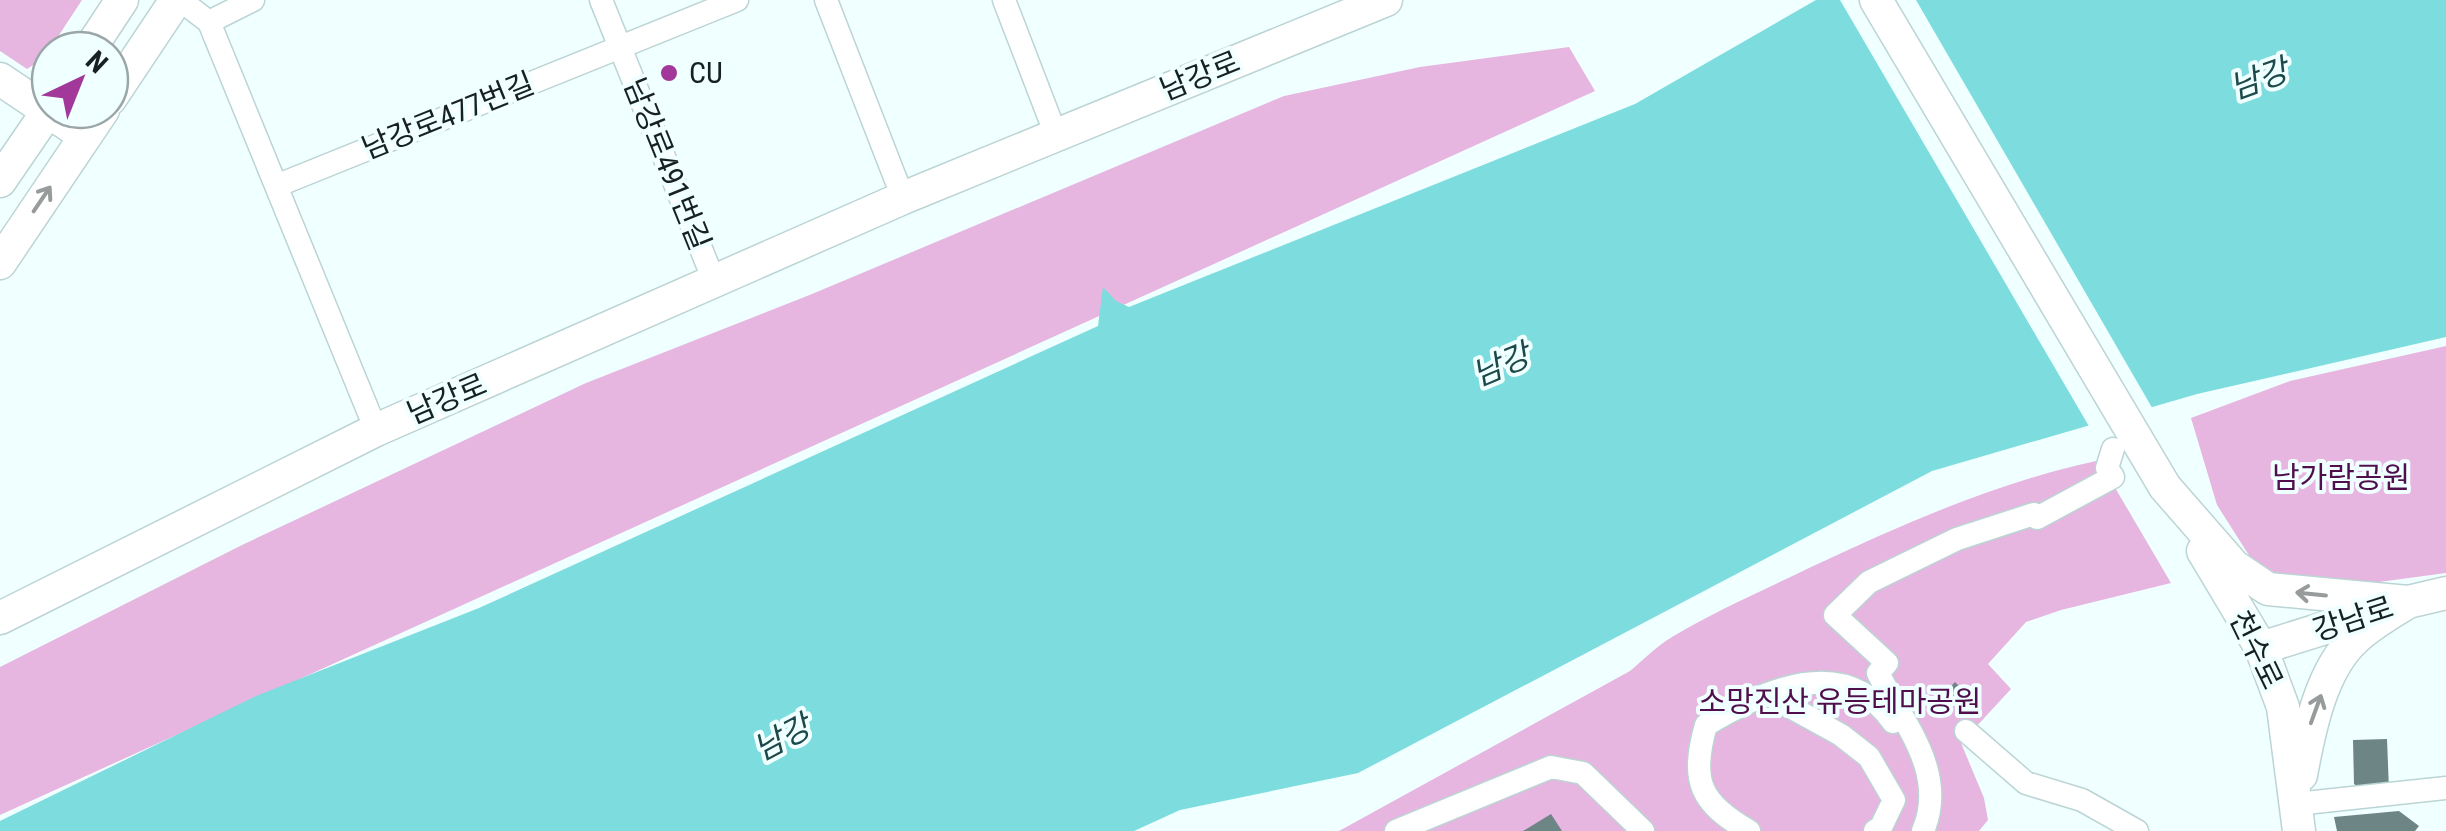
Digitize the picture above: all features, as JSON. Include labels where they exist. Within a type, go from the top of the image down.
[{"type":"street","points":[[102,30],[122,0]]},
{"type":"street","points":[[130,70],[178,0],[209,22],[376,430]]},
{"type":"street","points":[[209,22],[253,0]]},
{"type":"street","name":"남강로491번길","points":[[601,0],[714,281]]},
{"type":"street","name":"남강로491번길","points":[[621,46],[736,0]]},
{"type":"street","points":[[826,0],[903,198]]},
{"type":"street","points":[[1004,0],[1056,136]]},
{"type":"street","name":"남강로","points":[[0,618],[376,430],[903,198],[1384,0]]},
{"type":"street","points":[[1876,0],[2165,487],[2234,566],[2268,588],[2408,602]]},
{"type":"street","name":"남강로477번길","points":[[276,186],[621,46]]},
{"type":"street","points":[[0,79],[30,98]]},
{"type":"street","points":[[0,181],[35,130]]},
{"type":"street","points":[[0,263],[89,130]]},
{"type":"street","points":[[1922,831],[1933,790],[1915,739],[1878,672],[1895,671],[1835,616],[1869,582],[1958,539],[2036,516],[2112,478],[2107,468],[2112,449]]},
{"type":"street","name":"천수로","points":[[2165,487],[2261,648],[2283,707],[2297,817]]},
{"type":"street","name":"강남로","points":[[2261,648],[2446,594]]},
{"type":"street","points":[[2408,602],[2354,639],[2324,687],[2312,714],[2297,817],[2446,788]]},
{"type":"street","points":[[1750,831],[1719,814],[1700,785],[1701,742],[1706,725],[1768,694],[1807,682],[1850,687],[1878,702],[1933,790]]},
{"type":"street","points":[[1768,694],[1841,734],[1869,758],[1894,800],[1876,831]]},
{"type":"street","points":[[1966,732],[2026,783],[2082,800],[2137,831]]},
{"type":"street","points":[[1396,831],[1552,767],[1584,773],[1643,831]]},
{"type":"green space","points":[[0,0],[82,0],[62,30],[30,30],[27,69],[0,51]]},
{"type":"green space","points":[[1569,47],[1595,91],[0,815],[0,667],[242,545],[586,383],[812,294],[1284,96],[1420,67]]},
{"type":"green space","name":"남가람공원","points":[[2446,346],[2446,573],[2379,582],[2286,583],[2252,560],[2217,505],[2191,418],[2290,381]]},
{"type":"green space","name":"소망진산 유등테마공원","points":[[2096,461],[2171,583],[2026,622],[1988,664],[2011,689],[1961,743],[1984,798],[1988,820],[1979,831],[1339,831],[1630,671],[1672,637],[1705,618],[1950,506]]},
{"type":"water","name":"남강","points":[[1816,0],[2446,0],[2446,337],[2197,394],[1932,471],[1358,773],[1180,810],[1134,831],[0,831],[0,821],[256,696],[479,608],[1098,326],[1103,287],[1116,301],[1129,307],[1635,104]]},
{"type":"pier","points":[[1840,0],[1916,0],[2154,411],[2090,428]]},
{"type":"building","points":[[1955,682],[1963,690],[1942,712],[1934,704]]},
{"type":"building","points":[[2387,739],[2389,790],[2364,791],[2354,784],[2353,740]]},
{"type":"building","points":[[2399,811],[2419,826],[2415,831],[2337,831],[2334,817]]},
{"type":"building","points":[[1551,814],[1562,831],[1523,831]]},
{"type":"place","name":"CU","points":[[669,73]]}]
